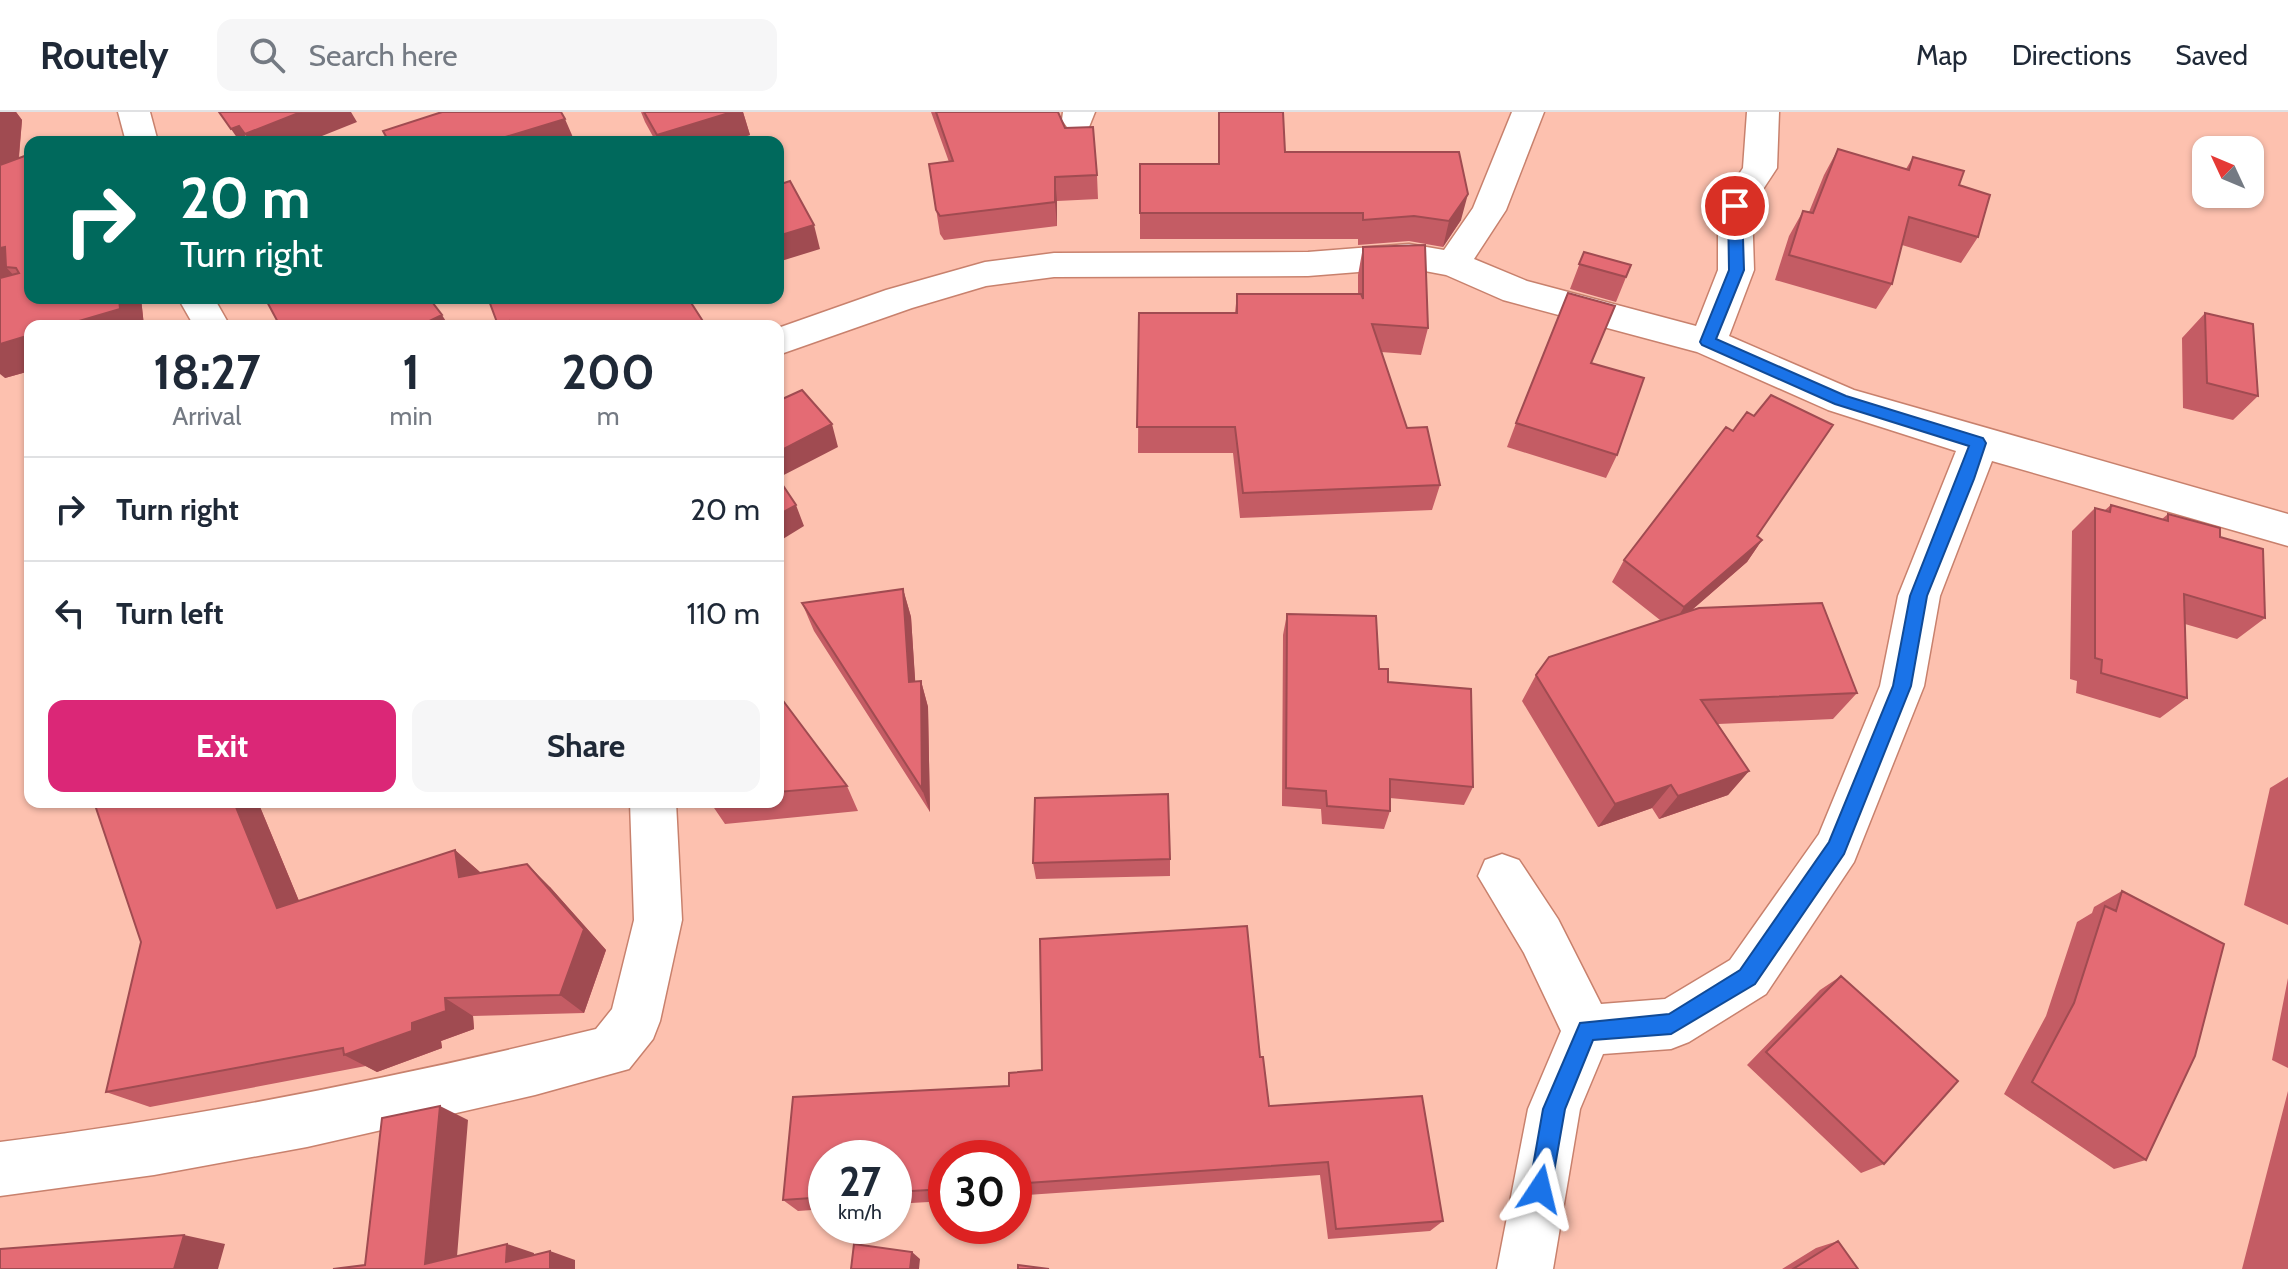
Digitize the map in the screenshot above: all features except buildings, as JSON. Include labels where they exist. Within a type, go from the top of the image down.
[{"type":"street","points":[[134,112],[140,136]]},
{"type":"street","points":[[1453,264],[1489,210],[1528,112]]},
{"type":"street","points":[[1708,342],[1736,270],[1735,206],[1760,168],[1763,112]]},
{"type":"street","points":[[784,340],[899,299],[985,274],[1054,265],[1278,265],[1409,256],[1453,264],[1516,291],[1708,342],[1841,400],[1978,443],[2288,530]]},
{"type":"street","points":[[1587,1030],[1671,1024],[1748,977],[1837,847],[1902,686],[1919,596],[1978,443]]},
{"type":"street","points":[[0,1169],[94,1159],[326,1117],[611,1051],[635,1021],[658,920],[653,808]]},
{"type":"street","points":[[1502,876],[1541,936],[1587,1030],[1554,1109],[1525,1269]]},
{"type":"route","points":[[1540,1189],[1554,1109],[1587,1030],[1671,1024],[1748,977],[1837,847],[1902,686],[1919,596],[1978,443],[1841,400],[1708,342],[1736,270],[1735,206]]}]
